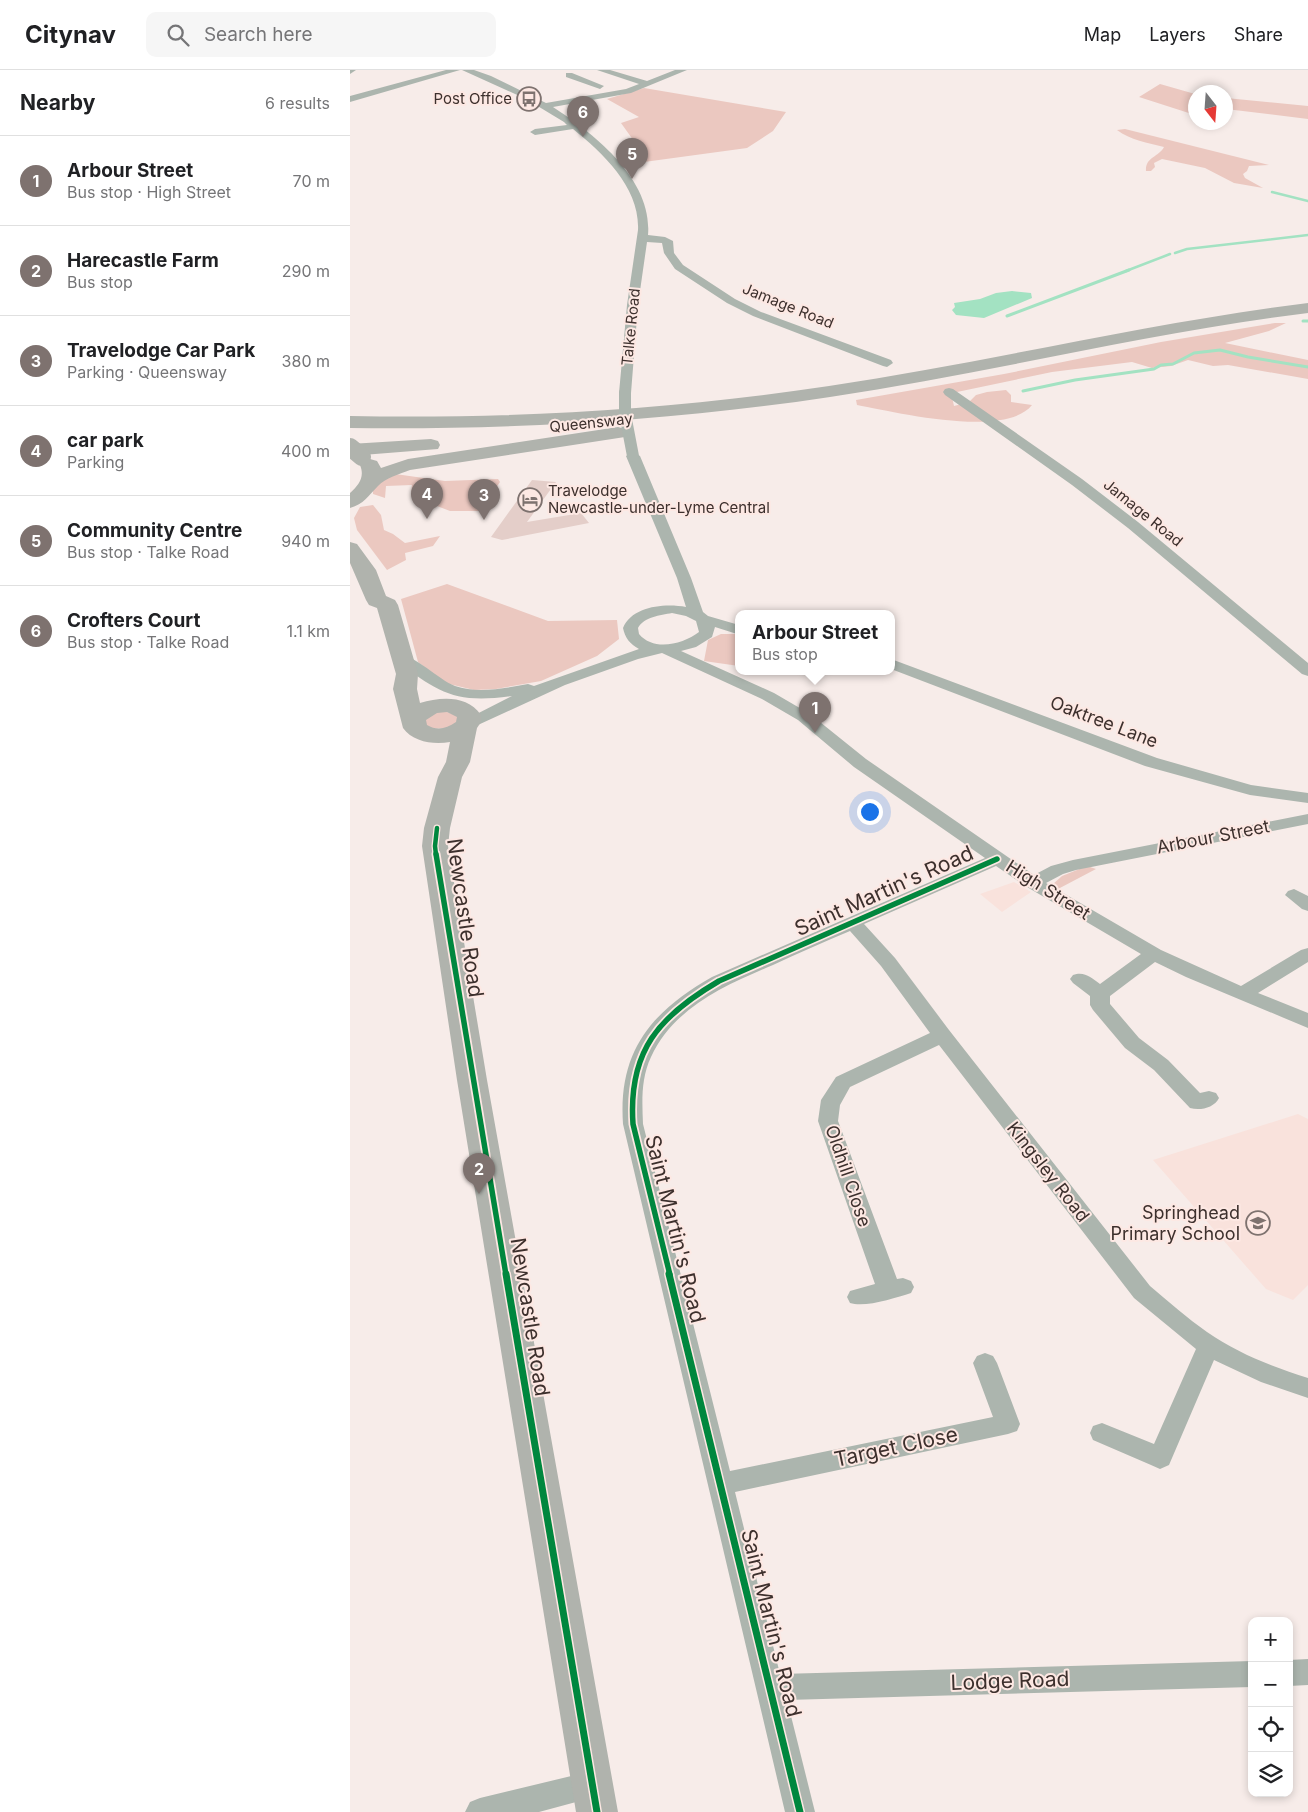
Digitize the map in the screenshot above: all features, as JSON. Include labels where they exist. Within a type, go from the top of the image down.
[{"type":"highway","points":[[352,504],[371,481],[391,470],[408,465],[777,410],[827,396],[1217,321],[1308,308]]},
{"type":"highway","points":[[350,422],[556,421],[880,392],[1232,326],[1308,314]]},
{"type":"highway","name":"Queensway","points":[[353,449],[434,445],[583,432],[827,396]]},
{"type":"highway","points":[[353,449],[372,468],[371,481]]},
{"type":"highway","points":[[350,529],[376,563],[382,575],[392,598],[387,605]]},
{"type":"highway","points":[[350,548],[365,570],[377,600],[387,605],[404,666],[405,689],[415,727],[450,778]]},
{"type":"highway","points":[[404,666],[460,716]]},
{"type":"highway","points":[[415,727],[417,715],[428,708],[460,716]]},
{"type":"highway","name":"Newcastle Road","points":[[460,716],[458,762],[450,778],[437,828],[435,846],[594,1798]]},
{"type":"street","points":[[352,97],[456,70]]},
{"type":"street","points":[[601,70],[648,84]]},
{"type":"street","points":[[547,106],[607,96],[648,84],[683,70]]},
{"type":"street","name":"Talke Road","points":[[470,71],[526,94],[577,126],[608,156],[637,194],[643,219],[629,331],[624,414],[633,456],[684,578],[702,627]]},
{"type":"street","points":[[586,81],[614,74]]},
{"type":"street","points":[[569,75],[600,86]]},
{"type":"street","points":[[535,132],[577,126]]},
{"type":"street","name":"Jamage Road","points":[[641,238],[665,240],[668,244],[669,253],[679,267],[732,301],[757,314],[887,363]]},
{"type":"street","name":"Jamage Road","points":[[949,392],[1084,487],[1133,525],[1308,671]]},
{"type":"street","points":[[610,662],[632,635],[631,628],[634,622],[672,600],[681,591],[684,578]]},
{"type":"street","points":[[653,612],[672,609],[702,627],[735,629]]},
{"type":"street","points":[[460,716],[518,699],[610,662],[661,649],[682,647],[702,627]]},
{"type":"street","points":[[702,627],[697,648],[699,659],[704,667]]},
{"type":"street","name":"High Street","points":[[632,635],[638,642],[661,649],[704,667],[768,696],[804,717],[860,763],[997,859],[1033,883],[1154,954],[1308,1021]]},
{"type":"street","points":[[404,666],[441,685],[472,694],[499,693],[550,686]]},
{"type":"street","name":"Oaktree Lane","points":[[895,666],[1151,762],[1250,790],[1308,798]]},
{"type":"street","points":[[460,716],[518,699]]},
{"type":"street","name":"Arbour Street","points":[[1033,883],[1057,870],[1074,865],[1308,819]]},
{"type":"street","name":"Saint Martin's Road","points":[[800,1812],[633,1124],[630,1095],[633,1080],[640,1058],[655,1033],[666,1019],[696,993],[997,859]]},
{"type":"street","name":"Kingsley Road","points":[[853,923],[888,962],[942,1035],[1142,1292],[1173,1320],[1209,1345],[1259,1370],[1308,1388]]},
{"type":"street","points":[[1154,954],[1100,994],[1099,999],[1103,1010],[1132,1043],[1161,1065],[1197,1103],[1209,1098]]},
{"type":"street","points":[[1243,993],[1308,954]]},
{"type":"street","points":[[1080,979],[1100,994]]},
{"type":"street","name":"Oldhill Close","points":[[858,1296],[896,1289],[828,1121],[832,1096],[843,1082],[942,1035]]},
{"type":"street","points":[[1102,1433],[1160,1458],[1209,1345]]},
{"type":"street","name":"Target Close","points":[[721,1484],[1008,1424],[985,1363]]},
{"type":"street","points":[[1293,1673],[1308,1672]]},
{"type":"street","name":"Lodge Road","points":[[769,1687],[1248,1674]]},
{"type":"street","points":[[480,1812],[594,1798]]},
{"type":"shaded area","points":[[1160,84],[1188,92],[1188,113],[1139,97]]},
{"type":"shaded area","points":[[644,88],[786,112],[773,131],[747,148],[622,165],[618,162],[646,158],[621,123],[639,117],[607,99]]},
{"type":"shaded area","points":[[1233,99],[1308,106],[1308,119],[1233,110]]},
{"type":"shaded area","points":[[1125,129],[1269,165],[1249,166],[1243,174],[1245,178],[1263,188],[1234,183],[1205,168],[1162,159],[1154,163],[1155,167],[1151,171],[1146,171],[1146,166],[1150,160],[1164,147],[1133,139],[1117,130]]},
{"type":"shaded area","points":[[1012,291],[1031,293],[1032,298],[984,318],[956,315],[952,310],[955,307],[954,303]]},
{"type":"shaded area","points":[[1275,323],[1286,323],[1269,331],[1225,343],[1308,360],[1308,379],[1228,365],[1213,366],[1188,360],[1171,366],[1152,368],[1132,362],[1052,372],[957,392],[952,397],[954,406],[969,402],[976,395],[1006,390],[1011,395],[1011,402],[1032,405],[1018,415],[999,420],[975,422],[897,413],[857,405],[856,400],[1004,374],[1161,342]]},
{"type":"shaded area","points":[[388,473],[445,481],[498,479],[500,482],[480,511],[450,511],[411,496],[412,485],[386,486],[385,498],[373,494],[373,490]]},
{"type":"shaded area","points":[[373,505],[381,515],[384,530],[405,543],[440,536],[433,546],[405,553],[406,560],[387,570],[357,530],[354,518],[360,507]]},
{"type":"shaded area","points":[[447,584],[548,621],[617,620],[619,639],[597,656],[541,681],[496,689],[474,690],[445,683],[418,662],[401,599]]},
{"type":"shaded area","points":[[721,634],[735,634],[735,665],[704,661],[708,640]]},
{"type":"shaded area","points":[[442,710],[460,717],[452,728],[427,729],[424,717]]},
{"type":"shaded area","points":[[1087,866],[1096,869],[1058,889],[1053,884],[1062,876]]},
{"type":"shaded area","points":[[1014,882],[1031,892],[1002,912],[980,894]]},
{"type":"shaded area","name":"Springhead Primary School","points":[[1298,1114],[1308,1119],[1308,1285],[1293,1300],[1266,1289],[1153,1160]]},
{"type":"building","name":"Travelodge Newcastle-under-Lyme Central","points":[[532,480],[556,482],[527,522],[581,513],[589,523],[502,540],[491,537]]},
{"type":"waterway","points":[[1272,192],[1308,201]]},
{"type":"waterway","points":[[1175,253],[1187,249],[1308,235]]},
{"type":"waterway","points":[[1126,271],[1170,254]]},
{"type":"waterway","points":[[1007,316],[1129,270]]},
{"type":"waterway","points":[[1303,321],[1308,321]]},
{"type":"waterway","points":[[1023,391],[1075,380],[1154,369],[1161,365],[1173,364],[1194,353],[1220,350],[1248,357],[1308,367]]},
{"type":"cycle path","points":[[437,828],[435,846],[456,982],[597,1812]]},
{"type":"cycle path","points":[[800,1812],[633,1124],[631,1100],[634,1078],[641,1057],[651,1039],[680,1006],[699,993],[719,981],[997,859]]},
{"type":"place","name":"Post Office","points":[[529,99]]},
{"type":"place","name":"Crofters Court","points":[[583,137]]},
{"type":"place","name":"Community Centre","points":[[632,179]]},
{"type":"place","name":"Travelodge Newcastle-under-Lyme Central","points":[[530,500]]},
{"type":"place","name":"car park","points":[[427,519]]},
{"type":"place","name":"Travelodge Car Park","points":[[484,520]]},
{"type":"place","name":"Arbour Street","points":[[815,733]]},
{"type":"place","name":"Harecastle Farm","points":[[479,1194]]},
{"type":"place","name":"Springhead Primary School","points":[[1258,1223]]}]
